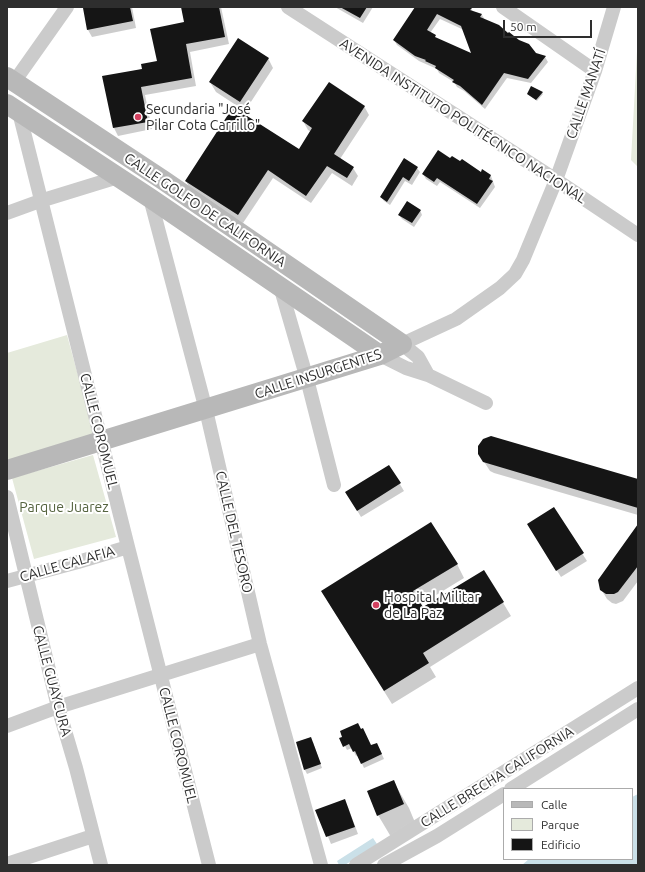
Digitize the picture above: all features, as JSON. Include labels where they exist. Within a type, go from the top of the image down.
[{"type":"street","points":[[13,108],[15,97],[10,79],[67,7]]},
{"type":"street","points":[[503,7],[595,71]]},
{"type":"street","name":"CALLE MANATÍ","points":[[556,180],[595,71],[614,7]]},
{"type":"street","name":"AVENIDA INSTITUTO POLITÉCNICO NACIONAL","points":[[297,9],[638,235]]},
{"type":"street","name":"CALLE GOLFO DE CALIFORNIA","points":[[10,79],[162,180],[402,344]]},
{"type":"street","name":"CALLE GOLFO DE CALIFORNIA","points":[[13,108],[150,198],[380,355]]},
{"type":"street","name":"CALLE COROMUEL","points":[[13,108],[40,201],[209,865]]},
{"type":"street","points":[[7,213],[40,201],[118,177]]},
{"type":"street","points":[[150,198],[162,180]]},
{"type":"street","name":"CALLE INSURGENTES","points":[[7,470],[307,379],[380,355],[456,319],[500,288],[515,274],[523,260],[556,180]]},
{"type":"street","name":"CALLE DEL TESORO","points":[[150,198],[206,410],[260,644],[321,865]]},
{"type":"street","points":[[280,286],[307,379],[334,485]]},
{"type":"street","points":[[402,344],[418,357],[428,375]]},
{"type":"street","points":[[380,355],[406,368],[428,375],[486,403]]},
{"type":"street","name":"CALLE GUAYCURA","points":[[7,497],[58,707],[76,768],[101,865]]},
{"type":"street","name":"CALLE CALAFIA","points":[[7,581],[128,547]]},
{"type":"street","points":[[7,726],[58,707],[260,644]]},
{"type":"street","name":"CALLE BRECHA CALIFORNIA","points":[[356,865],[638,688]]},
{"type":"street","name":"CALLE BRECHA CALIFORNIA","points":[[513,788],[638,709]]},
{"type":"street","name":"CALLE BRECHA CALIFORNIA","points":[[384,865],[437,836],[503,795]]},
{"type":"street","points":[[7,864],[94,836]]},
{"type":"green space","points":[[638,33],[638,167],[631,160]]},
{"type":"green space","points":[[67,335],[94,434],[8,462],[7,353]]},
{"type":"green space","name":"Parque Juarez","points":[[93,455],[116,537],[34,559],[12,478]]},
{"type":"water","points":[[638,794],[638,865],[522,865],[528,860],[633,860],[633,796]]},
{"type":"water","points":[[373,838],[377,844],[345,865],[339,865],[337,861]]},
{"type":"building","points":[[130,7],[133,21],[87,30],[83,8]]},
{"type":"building","points":[[181,7],[219,7],[225,37],[186,44],[192,78],[141,87],[148,122],[113,128],[102,76],[142,69],[141,64],[157,61],[150,29],[184,22]]},
{"type":"building","points":[[340,7],[367,7],[360,18]]},
{"type":"building","points":[[415,7],[473,7],[470,10],[482,14],[480,17],[499,25],[519,40],[529,44],[536,53],[546,56],[528,79],[504,73],[482,105],[460,86],[452,82],[454,80],[435,68],[436,66],[415,56],[393,40]],"holes":[[[437,14],[461,26],[471,53],[435,37],[436,35],[427,30]]]},
{"type":"building","points":[[238,38],[269,58],[240,102],[209,82]]},
{"type":"building","points":[[329,82],[365,106],[334,154],[354,167],[347,178],[327,166],[306,196],[268,170],[238,215],[185,181],[233,107],[299,149],[312,128],[302,121]]},
{"type":"building","points":[[531,86],[543,92],[536,100],[527,94]]},
{"type":"building","points":[[438,150],[450,158],[452,156],[460,161],[462,159],[481,172],[482,169],[491,175],[489,179],[493,181],[477,204],[437,178],[434,182],[422,174]]},
{"type":"building","points":[[404,158],[418,167],[409,181],[403,177],[387,202],[380,197]]},
{"type":"building","points":[[407,201],[421,210],[412,223],[398,215]]},
{"type":"building","points":[[491,436],[638,479],[638,508],[483,462],[478,454],[478,446],[483,439]]},
{"type":"building","points":[[389,465],[401,483],[357,511],[345,492]]},
{"type":"building","points":[[554,507],[584,553],[556,571],[527,524]]},
{"type":"building","name":"Hospital Militar de La Paz","points":[[431,522],[458,564],[413,591],[423,607],[484,570],[504,602],[423,653],[429,663],[384,691],[321,591]]},
{"type":"building","points":[[638,524],[638,566],[618,592],[614,594],[606,594],[600,590],[598,580]]},
{"type":"building","points":[[358,723],[361,729],[363,728],[371,745],[377,743],[382,754],[361,764],[355,751],[353,752],[349,744],[343,747],[339,738],[342,737],[340,731]]},
{"type":"building","points":[[311,737],[321,764],[304,770],[296,742]]},
{"type":"building","points":[[394,780],[404,804],[377,816],[367,791]]},
{"type":"building","points":[[345,799],[355,827],[326,837],[315,810]]},
{"type":"place","name":"Secundaria \"José Pilar Cota Carrillo\"","points":[[138,117]]},
{"type":"place","name":"Hospital Militar de La Paz","points":[[376,605]]}]
